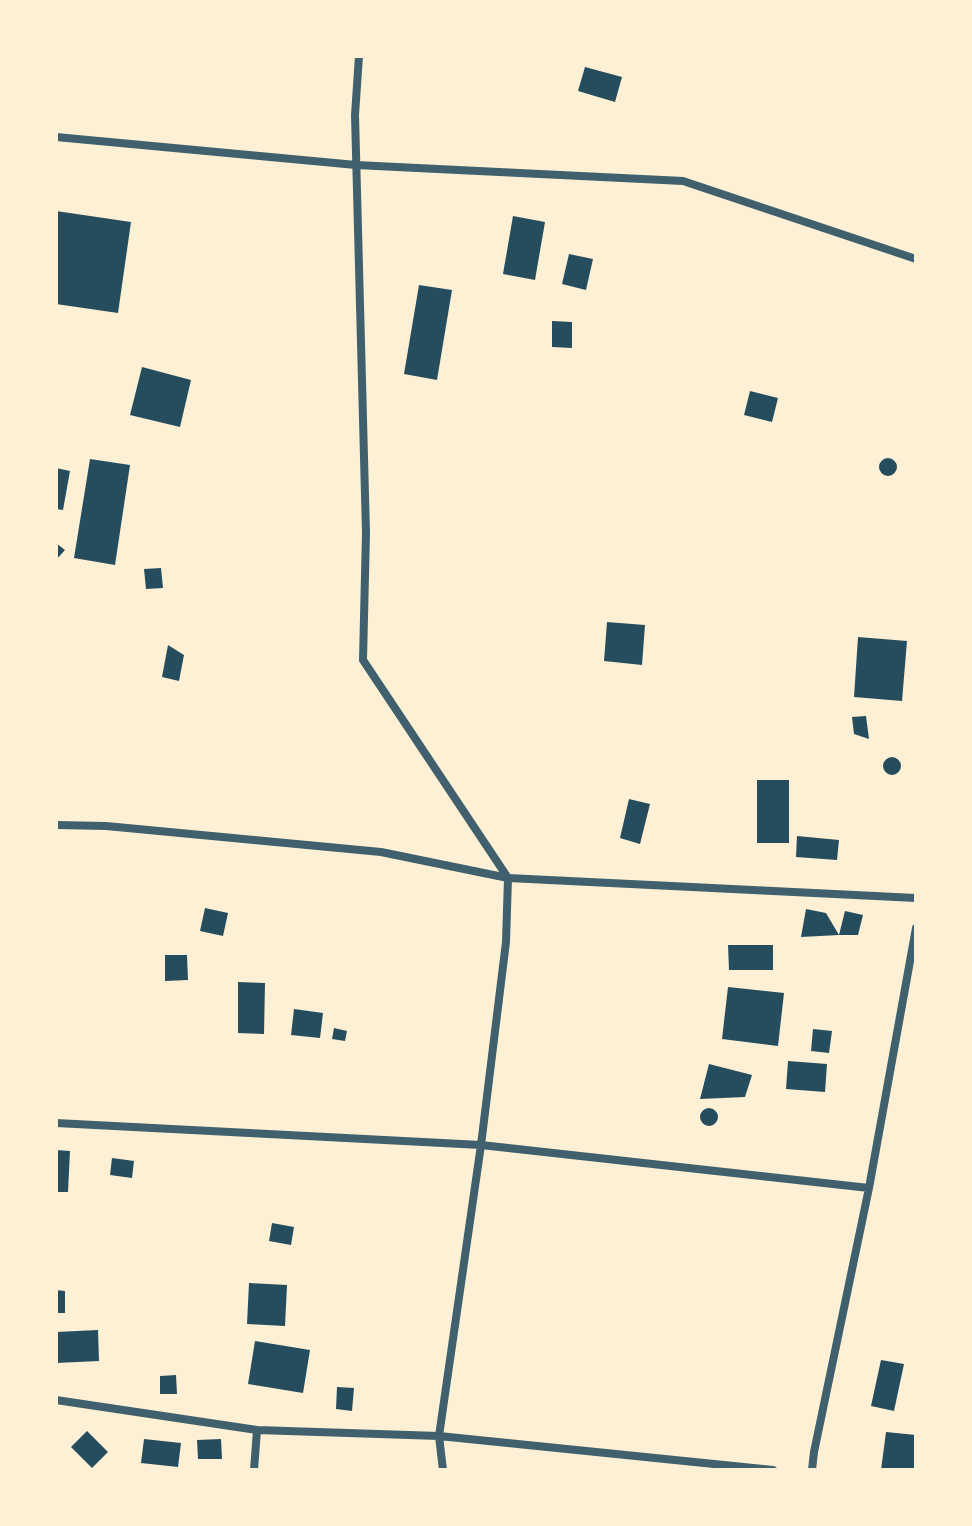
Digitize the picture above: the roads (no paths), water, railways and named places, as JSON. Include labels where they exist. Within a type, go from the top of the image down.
[{"type":"street","points":[[359,56],[355,115],[366,533],[363,660],[508,878],[506,942],[481,1145],[439,1436],[443,1470]]},
{"type":"street","points":[[56,137],[356,165],[683,181],[916,259]]},
{"type":"street","points":[[56,825],[106,826],[381,852],[508,878],[916,898]]},
{"type":"street","points":[[812,1470],[869,1188],[916,928]]},
{"type":"street","points":[[56,1123],[481,1145],[869,1188]]},
{"type":"street","points":[[56,1400],[257,1430],[439,1436],[773,1470]]},
{"type":"street","points":[[254,1470],[257,1430]]}]
